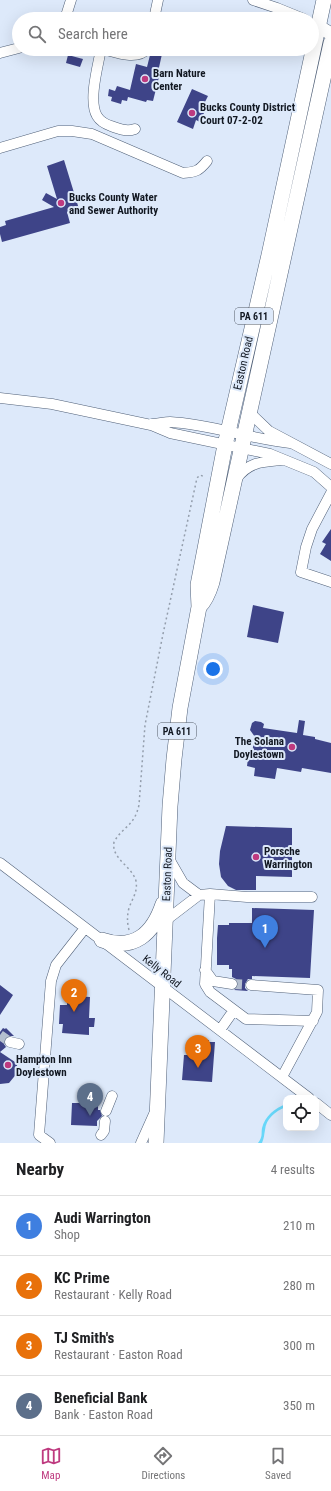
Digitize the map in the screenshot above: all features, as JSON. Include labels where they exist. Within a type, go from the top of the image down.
[{"type":"highway","name":"PA 611","points":[[317,12],[324,0]]},
{"type":"highway","name":"Easton Road","points":[[199,607],[203,603],[211,587],[331,43]]},
{"type":"highway","name":"Easton Road","points":[[156,1143],[168,857],[174,759],[180,708],[199,607],[198,585],[226,438],[269,255],[305,56]]},
{"type":"highway","points":[[102,940],[110,943],[123,944],[137,941],[150,930],[155,922],[166,895]]},
{"type":"main road","points":[[319,27],[331,34]]},
{"type":"street","points":[[67,12],[71,0]]},
{"type":"street","points":[[155,12],[158,0]]},
{"type":"street","points":[[253,0],[287,12]]},
{"type":"street","points":[[0,53],[12,50]]},
{"type":"street","points":[[101,56],[93,95],[93,106],[97,116],[104,124],[130,131],[135,130]]},
{"type":"street","points":[[0,148],[58,131],[72,131],[92,134],[183,173],[194,172],[201,168],[207,160]]},
{"type":"street","points":[[0,398],[52,404],[151,424],[169,422],[197,426],[226,438],[243,442],[314,472],[331,487]]},
{"type":"street","points":[[249,412],[269,431],[331,464]]},
{"type":"street","points":[[243,442],[268,441],[290,443]]},
{"type":"street","points":[[233,483],[242,471],[250,465],[258,462],[284,460]]},
{"type":"street","points":[[331,493],[312,529],[306,547],[301,572],[331,582]]},
{"type":"street","points":[[168,857],[183,883],[199,895]]},
{"type":"street","name":"Kelly Road","points":[[0,863],[305,1095]]},
{"type":"street","points":[[210,894],[205,970],[205,984],[210,992],[246,1019],[313,1021]]},
{"type":"street","points":[[165,921],[199,895],[312,897]]},
{"type":"street","points":[[50,1143],[39,1135],[50,981],[56,964],[85,928]]},
{"type":"street","points":[[205,970],[213,981],[232,984]]},
{"type":"street","points":[[251,985],[318,990],[317,1012],[282,1077]]},
{"type":"street","points":[[220,1030],[234,1010]]},
{"type":"street","points":[[106,1110],[112,1096]]},
{"type":"street","points":[[319,1105],[330,1114]]},
{"type":"street","points":[[141,1143],[148,1131],[158,1107]]},
{"type":"street","points":[[101,1135],[104,1131],[105,1121]]},
{"type":"path","points":[[130,932],[127,922],[129,907],[135,895],[137,884],[132,873],[114,850],[114,842],[135,818],[139,806],[145,725],[163,634],[198,478],[200,475],[205,477]]},
{"type":"water","points":[[283,1106],[283,1108],[275,1113],[267,1122],[262,1143],[258,1143],[265,1120],[274,1110]]},
{"type":"building","points":[[68,56],[83,59],[80,67],[66,63]]},
{"type":"building","name":"Barn Nature Center","points":[[150,56],[162,56],[158,72],[160,73],[153,101],[147,100],[146,102],[128,97],[127,101],[122,100],[121,104],[111,101],[112,97],[108,96],[109,89],[115,91],[117,86],[130,90],[136,64],[147,67]]},
{"type":"building","name":"Bucks County District Court 07-2-02","points":[[192,89],[208,96],[204,104],[207,106],[200,122],[196,120],[193,129],[177,122]]},
{"type":"building","name":"Bucks County Water and Sewer Authority","points":[[64,160],[79,209],[67,212],[70,223],[2,242],[0,227],[6,225],[5,221],[54,207],[42,200],[46,193],[57,199],[47,166]]},
{"type":"building","points":[[331,529],[331,561],[320,554],[326,544],[322,542]]},
{"type":"building","points":[[253,605],[284,612],[278,643],[247,637]]},
{"type":"building","name":"The Solana Doylestown","points":[[299,720],[305,721],[303,735],[315,737],[315,739],[331,743],[331,773],[302,768],[301,772],[277,768],[275,779],[254,776],[255,768],[247,766],[249,751],[252,752],[255,737],[250,730],[252,723],[255,721],[261,722],[264,724],[263,728],[297,733]]},
{"type":"building","name":"Porsche Warrington","points":[[226,826],[292,828],[292,877],[256,876],[256,890],[236,890],[228,886],[221,877],[219,864],[220,851]]},
{"type":"building","points":[[252,908],[314,910],[310,978],[252,976],[252,979],[248,979],[245,984],[245,988],[248,991],[234,990],[238,985],[236,979],[232,977],[232,969],[229,969],[229,965],[217,965],[218,925],[229,925],[229,923],[252,923]]},
{"type":"building","points":[[0,985],[13,995],[0,1015]]},
{"type":"building","points":[[75,996],[90,997],[89,1018],[95,1018],[94,1027],[89,1027],[89,1035],[62,1033],[63,1024],[59,1024],[60,1005],[67,1005],[67,998],[75,998]]},
{"type":"building","points":[[3,1028],[6,1028],[14,1036],[8,1036],[5,1038],[4,1044],[6,1047],[0,1052],[0,1032]]},
{"type":"building","points":[[191,1039],[209,1040],[209,1042],[215,1042],[212,1082],[182,1080],[184,1055],[190,1055]]},
{"type":"building","name":"Hampton Inn Doylestown","points":[[0,1052],[18,1064],[16,1067],[18,1068],[18,1072],[9,1083],[0,1084]]},
{"type":"building","points":[[80,1099],[92,1100],[92,1104],[98,1104],[98,1110],[100,1110],[102,1116],[97,1121],[97,1126],[71,1125],[72,1103],[79,1103]]},
{"type":"tunnel","points":[[232,984],[251,985]]},
{"type":"tunnel","points":[[0,1035],[10,1042]]},
{"type":"place","name":"Barn Nature Center","points":[[145,79]]},
{"type":"place","name":"Bucks County District Court 07-2-02","points":[[192,113]]},
{"type":"place","name":"Bucks County Water and Sewer Authority","points":[[61,203]]},
{"type":"place","name":"The Solana Doylestown","points":[[292,747]]},
{"type":"place","name":"Porsche Warrington","points":[[256,857]]},
{"type":"place","name":"Audi Warrington","points":[[265,948]]},
{"type":"place","name":"KC Prime","points":[[74,1012]]},
{"type":"place","name":"Hampton Inn Doylestown","points":[[8,1065]]},
{"type":"place","name":"TJ Smith's","points":[[198,1068]]},
{"type":"place","name":"Beneficial Bank","points":[[90,1116]]}]
